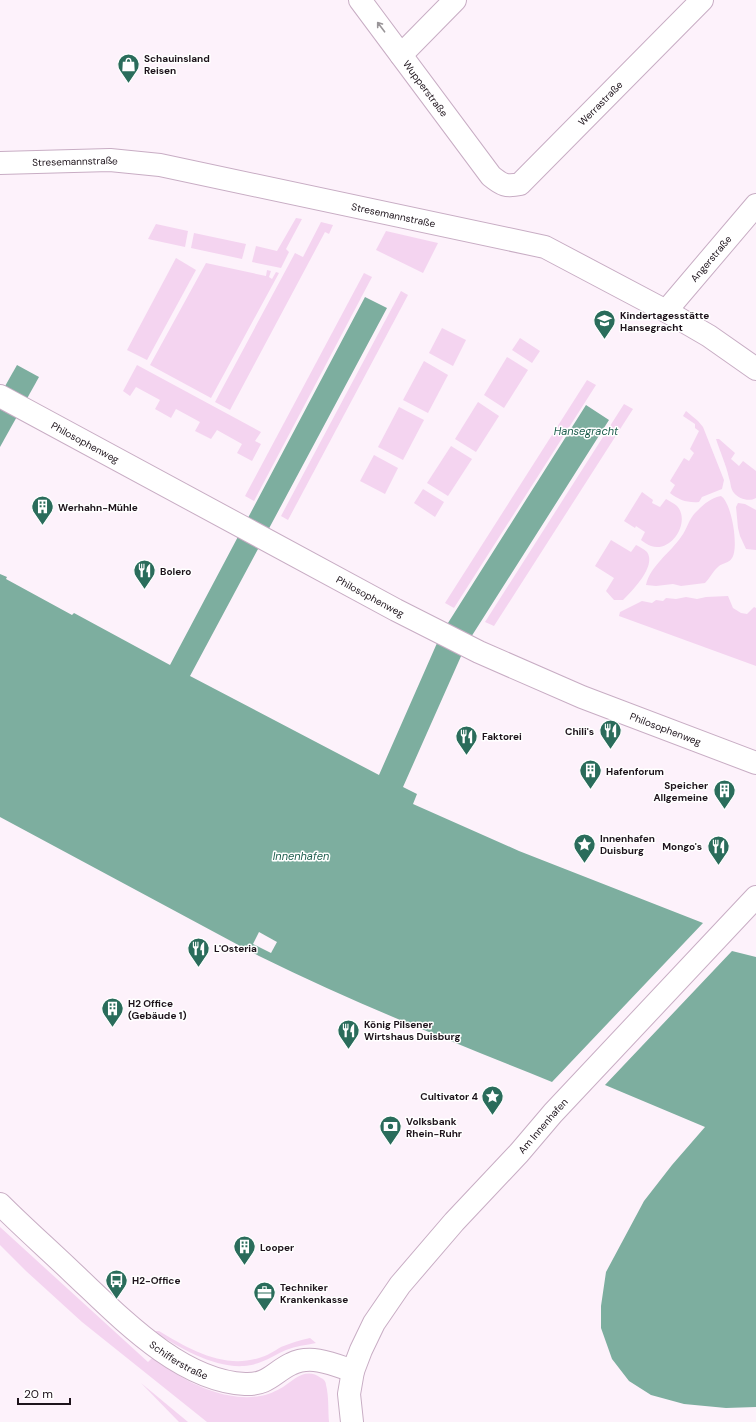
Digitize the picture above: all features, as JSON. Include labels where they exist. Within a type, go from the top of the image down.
[{"type":"street","name":"Wupperstraße","points":[[360,0],[491,176]]},
{"type":"street","points":[[401,54],[455,0]]},
{"type":"street","name":"Werrastraße","points":[[491,176],[499,183],[509,186],[520,184],[702,0]]},
{"type":"street","name":"Stresemannstraße","points":[[0,163],[110,160],[160,165],[545,247],[666,311],[709,336],[756,369]]},
{"type":"street","name":"Angerstraße","points":[[666,311],[756,205]]},
{"type":"street","name":"Philosophenweg","points":[[0,396],[266,540],[479,652],[582,697],[756,763]]},
{"type":"street","name":"Am Innenhafen","points":[[352,1371],[360,1350],[374,1323],[400,1285],[454,1222],[560,1105],[753,901]]},
{"type":"street","name":"Schifferstraße","points":[[0,1204],[96,1295],[139,1333],[169,1357],[194,1370],[222,1380],[246,1384],[260,1383],[275,1375],[290,1364],[304,1360],[324,1362],[352,1371]]},
{"type":"street","points":[[352,1371],[349,1394],[352,1422]]},
{"type":"shaded area","points":[[296,218],[302,219],[286,249],[289,252],[281,268],[252,262],[256,246],[277,251]]},
{"type":"shaded area","points":[[321,222],[333,225],[329,234],[325,232],[230,410],[215,402],[295,253],[303,257]]},
{"type":"shaded area","points":[[156,224],[188,231],[185,247],[148,239]]},
{"type":"shaded area","points":[[386,231],[438,243],[423,273],[376,250]]},
{"type":"shaded area","points":[[194,233],[246,244],[242,259],[191,248]]},
{"type":"shaded area","points":[[176,258],[196,270],[147,360],[127,350]]},
{"type":"shaded area","points":[[206,263],[266,276],[267,270],[271,271],[269,277],[272,279],[276,272],[279,273],[211,398],[150,365]]},
{"type":"shaded area","points":[[364,273],[372,277],[254,501],[245,496]]},
{"type":"shaded area","points":[[401,291],[408,295],[288,520],[281,516]]},
{"type":"shaded area","points":[[442,328],[466,340],[453,366],[429,353]]},
{"type":"shaded area","points":[[520,338],[540,351],[532,363],[512,350]]},
{"type":"shaded area","points":[[507,357],[528,370],[504,408],[484,395]]},
{"type":"shaded area","points":[[424,361],[448,375],[428,413],[403,400]]},
{"type":"shaded area","points":[[137,365],[261,432],[255,441],[261,444],[252,461],[237,453],[242,444],[217,430],[211,439],[195,431],[200,422],[176,409],[171,418],[155,409],[160,400],[136,387],[130,396],[123,391]]},
{"type":"shaded area","points":[[587,380],[596,385],[454,608],[445,603]]},
{"type":"shaded area","points":[[478,402],[499,416],[476,452],[455,439]]},
{"type":"shaded area","points":[[624,404],[633,409],[494,626],[485,622]]},
{"type":"shaded area","points":[[399,407],[424,420],[403,460],[378,447]]},
{"type":"shaded area","points":[[686,411],[703,427],[724,480],[722,489],[702,497],[699,502],[683,500],[670,493],[675,485],[670,481],[684,458],[689,461],[694,453],[690,449],[699,431],[695,428],[695,424],[683,416]]},
{"type":"shaded area","points":[[716,439],[719,439],[735,453],[731,459],[739,466],[743,461],[756,471],[756,498],[750,500],[744,499],[736,495],[733,491]]},
{"type":"shaded area","points":[[451,446],[472,459],[448,496],[427,483]]},
{"type":"shaded area","points":[[374,455],[398,468],[385,494],[360,481]]},
{"type":"shaded area","points":[[423,489],[444,502],[435,517],[414,503]]},
{"type":"shaded area","points":[[642,492],[653,500],[652,503],[660,507],[666,499],[677,506],[681,512],[682,520],[677,534],[666,545],[659,547],[649,545],[641,540],[645,532],[624,521]]},
{"type":"shaded area","points":[[721,496],[725,500],[728,507],[733,526],[735,545],[731,560],[719,566],[705,583],[681,586],[673,584],[656,586],[646,585],[648,578],[656,565],[677,543],[693,515],[707,502],[713,498]]},
{"type":"shaded area","points":[[738,503],[745,504],[756,510],[756,550],[746,549],[740,536],[736,507]]},
{"type":"shaded area","points":[[611,540],[631,552],[636,545],[647,552],[649,558],[649,564],[642,578],[623,600],[614,600],[606,591],[614,578],[595,566]]},
{"type":"shaded area","points":[[728,596],[733,608],[741,613],[747,614],[754,607],[756,608],[756,666],[619,616],[620,612],[642,601],[652,603],[656,600],[663,601],[666,598],[676,599],[686,597],[697,599]]},
{"type":"shaded area","points":[[0,1227],[148,1362],[154,1356],[175,1373],[197,1385],[218,1393],[239,1397],[266,1395],[272,1393],[301,1375],[316,1375],[323,1379],[326,1383],[329,1422],[207,1422],[82,1322],[26,1271],[0,1245]]},
{"type":"shaded area","points":[[156,1331],[159,1331],[194,1350],[219,1359],[232,1361],[246,1361],[259,1358],[268,1355],[281,1347],[310,1338],[316,1343],[283,1351],[255,1364],[233,1366],[221,1364],[186,1351],[156,1333]]},
{"type":"shaded area","points":[[141,1383],[188,1422],[179,1422]]},
{"type":"water","name":"Innenhafen","points":[[365,297],[387,308],[190,676],[379,775],[441,634],[586,405],[609,420],[466,645],[403,787],[417,794],[413,804],[519,851],[703,923],[552,1082],[404,1022],[259,956],[0,817],[0,574],[7,577],[6,579],[72,615],[74,613],[170,665]]},
{"type":"water","points":[[17,365],[39,377],[0,447],[0,395]]},
{"type":"water","points":[[732,951],[756,957],[756,1407],[726,1408],[684,1404],[651,1395],[629,1381],[612,1359],[601,1328],[601,1306],[606,1272],[644,1201],[672,1165],[705,1127],[605,1085]]},
{"type":"pier","points":[[259,932],[277,942],[271,953],[253,944]]},
{"type":"place","name":"Schauinsland Reisen","points":[[129,84]]},
{"type":"place","name":"Kindertagesstätte Hansegracht","points":[[604,340]]},
{"type":"place","name":"Werhahn-Mühle","points":[[43,526]]},
{"type":"place","name":"Bolero","points":[[144,590]]},
{"type":"place","name":"Chili's","points":[[610,750]]},
{"type":"place","name":"Faktorei","points":[[467,756]]},
{"type":"place","name":"Hafenforum","points":[[590,790]]},
{"type":"place","name":"Speicher Allgemeine","points":[[724,810]]},
{"type":"place","name":"Innenhafen Duisburg","points":[[585,864]]},
{"type":"place","name":"Mongo's","points":[[718,866]]},
{"type":"place","name":"L'Osteria","points":[[198,968]]},
{"type":"place","name":"H2 Office (Gebäude 1)","points":[[112,1028]]},
{"type":"place","name":"König Pilsener Wirtshaus Duisburg","points":[[349,1050]]},
{"type":"place","name":"Cultivator 4","points":[[493,1116]]},
{"type":"place","name":"Volksbank Rhein-Ruhr","points":[[390,1146]]},
{"type":"place","name":"Looper","points":[[244,1266]]},
{"type":"place","name":"H2-Office","points":[[116,1300]]},
{"type":"place","name":"Techniker Krankenkasse","points":[[264,1312]]},
{"type":"water label","name":"Hansegracht","points":[[586,431]]}]
